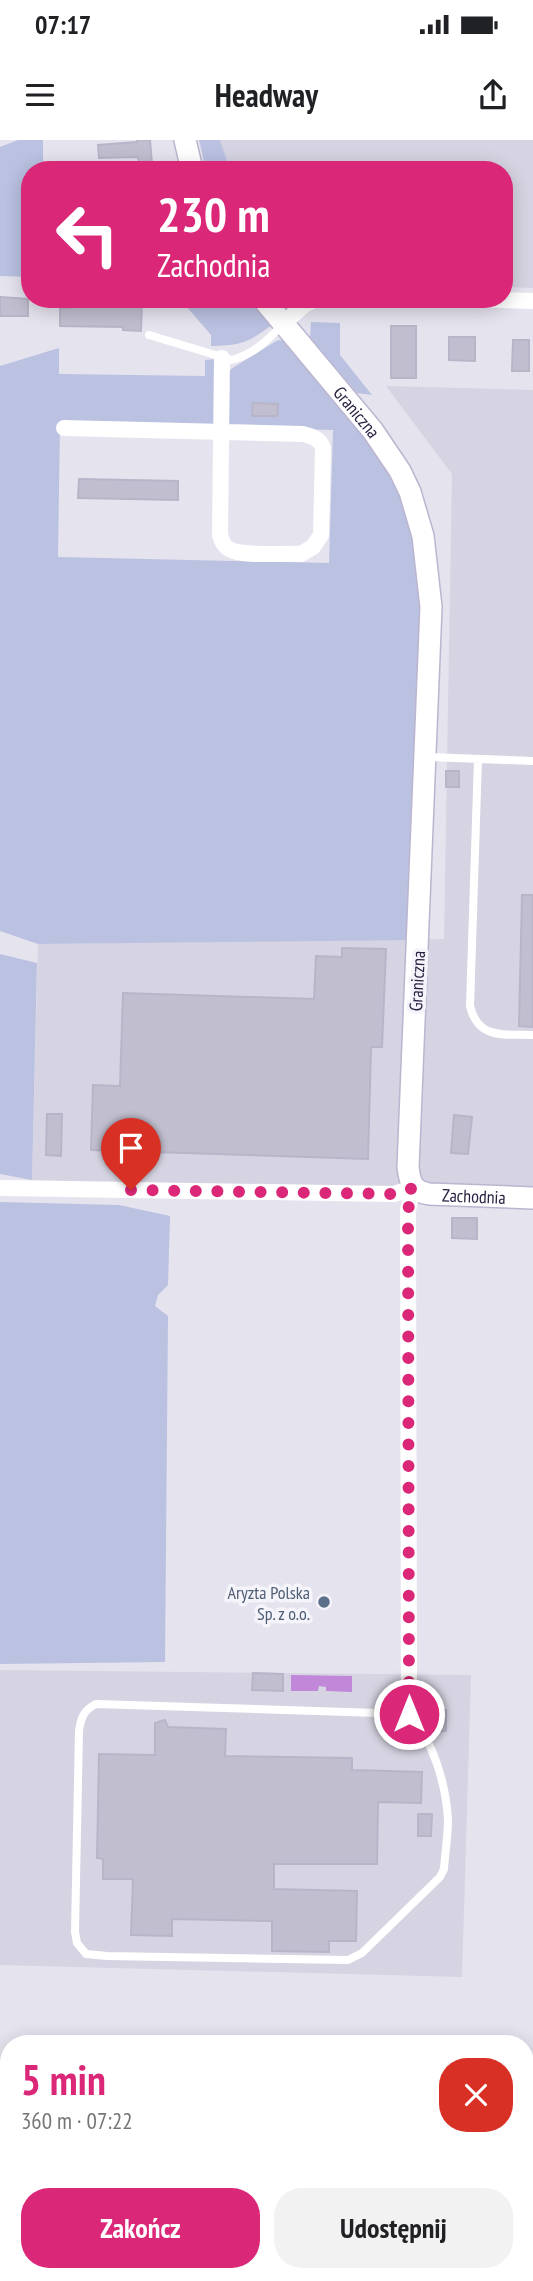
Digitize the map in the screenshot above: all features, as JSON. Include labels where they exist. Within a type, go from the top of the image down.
[{"type":"street","points":[[185,140],[190,161]]},
{"type":"street","points":[[513,300],[533,301]]},
{"type":"street","name":"Graniczna","points":[[270,308],[387,451],[400,471],[417,514],[428,560],[430,595],[426,757],[408,1167],[413,1188],[408,1210],[409,1714]]},
{"type":"street","points":[[283,324],[301,308]]},
{"type":"street","points":[[64,428],[221,432],[303,434],[318,440],[322,444],[321,535],[308,551],[301,554],[238,552],[226,547],[222,542],[221,432],[222,358]]},
{"type":"street","name":"Zachodnia","points":[[0,1188],[394,1194],[413,1188],[429,1195],[533,1198]]},
{"type":"lane","points":[[149,335],[232,360],[246,356],[283,324]]},
{"type":"lane","points":[[426,757],[533,761]]},
{"type":"lane","points":[[478,759],[470,1006],[474,1020],[483,1029],[499,1034],[533,1035]]},
{"type":"lane","points":[[96,1704],[409,1714],[428,1740],[441,1781],[448,1822],[444,1869],[432,1885],[355,1958],[334,1961],[107,1956],[86,1954],[80,1949],[75,1932],[79,1731],[80,1718],[88,1708],[96,1704]]},
{"type":"shaded area","points":[[18,140],[43,140],[43,161],[21,161],[21,277],[0,276],[0,147]]},
{"type":"shaded area","points":[[199,140],[220,140],[227,161],[204,161]]},
{"type":"shaded area","points":[[218,140],[533,140],[533,288],[513,287],[513,161],[226,161]]},
{"type":"shaded area","points":[[188,308],[259,308],[272,325],[244,342],[230,345],[211,346],[211,335]]},
{"type":"shaded area","points":[[311,322],[340,323],[340,355],[372,395],[357,393],[310,337]]},
{"type":"shaded area","points":[[278,340],[285,341],[374,448],[399,494],[413,529],[420,607],[414,940],[38,944],[0,931],[0,366],[59,348],[59,374],[205,376],[205,360],[217,359],[218,426],[60,423],[58,557],[329,563],[333,430],[227,427],[227,377],[231,369]]},
{"type":"shaded area","points":[[386,386],[533,390],[533,1191],[32,1180],[38,944],[444,939],[452,474]]},
{"type":"shaded area","points":[[0,954],[37,963],[32,1180],[0,1174]]},
{"type":"shaded area","points":[[0,1202],[119,1205],[170,1216],[168,1285],[158,1295],[155,1306],[168,1316],[165,1662],[0,1664]]},
{"type":"shaded area","name":"Aryzta Polska Sp. z o.o.","points":[[0,1670],[471,1675],[462,1977],[0,1965]]},
{"type":"shaded area","points":[[291,1675],[352,1676],[352,1692],[326,1691],[326,1687],[319,1686],[318,1691],[291,1691]]},
{"type":"building","points":[[150,140],[152,161],[138,161],[138,157],[99,158],[98,145]]},
{"type":"building","points":[[0,297],[21,298],[21,308],[28,308],[28,316],[0,316]]},
{"type":"building","points":[[60,308],[142,308],[141,331],[123,330],[123,327],[60,326]]},
{"type":"building","points":[[391,326],[416,326],[416,378],[391,378]]},
{"type":"building","points":[[449,337],[475,337],[475,361],[449,360]]},
{"type":"building","points":[[513,340],[529,340],[529,371],[512,371]]},
{"type":"building","points":[[253,403],[278,404],[277,416],[252,416]]},
{"type":"building","points":[[79,479],[178,481],[178,500],[78,498]]},
{"type":"building","points":[[446,771],[459,771],[459,787],[446,787]]},
{"type":"building","points":[[522,895],[533,895],[533,1027],[519,1026]]},
{"type":"building","points":[[342,948],[386,949],[382,1047],[371,1047],[368,1159],[91,1150],[93,1085],[120,1086],[123,993],[314,999],[316,956],[342,957]]},
{"type":"building","points":[[47,1114],[62,1114],[61,1156],[46,1155]]},
{"type":"building","points":[[454,1115],[472,1117],[468,1154],[451,1153]]},
{"type":"building","points":[[452,1218],[477,1218],[477,1239],[452,1238]]},
{"type":"building","points":[[253,1673],[283,1674],[283,1691],[252,1690]]},
{"type":"building","points":[[433,1710],[446,1710],[446,1731],[432,1731]]},
{"type":"building","points":[[165,1720],[168,1727],[226,1729],[225,1756],[352,1758],[352,1770],[422,1772],[421,1803],[378,1802],[377,1864],[274,1864],[274,1889],[357,1891],[356,1941],[329,1941],[329,1952],[272,1951],[272,1921],[172,1919],[172,1936],[131,1935],[133,1879],[103,1879],[103,1859],[97,1858],[99,1754],[155,1755],[155,1723]]},
{"type":"building","points":[[418,1814],[432,1814],[431,1836],[418,1836]]},
{"type":"place","name":"Aryzta Polska Sp. z o.o.","points":[[324,1602]]},
{"type":"route","points":[[131,1190],[394,1194],[413,1188],[408,1210],[409,1714]]}]
